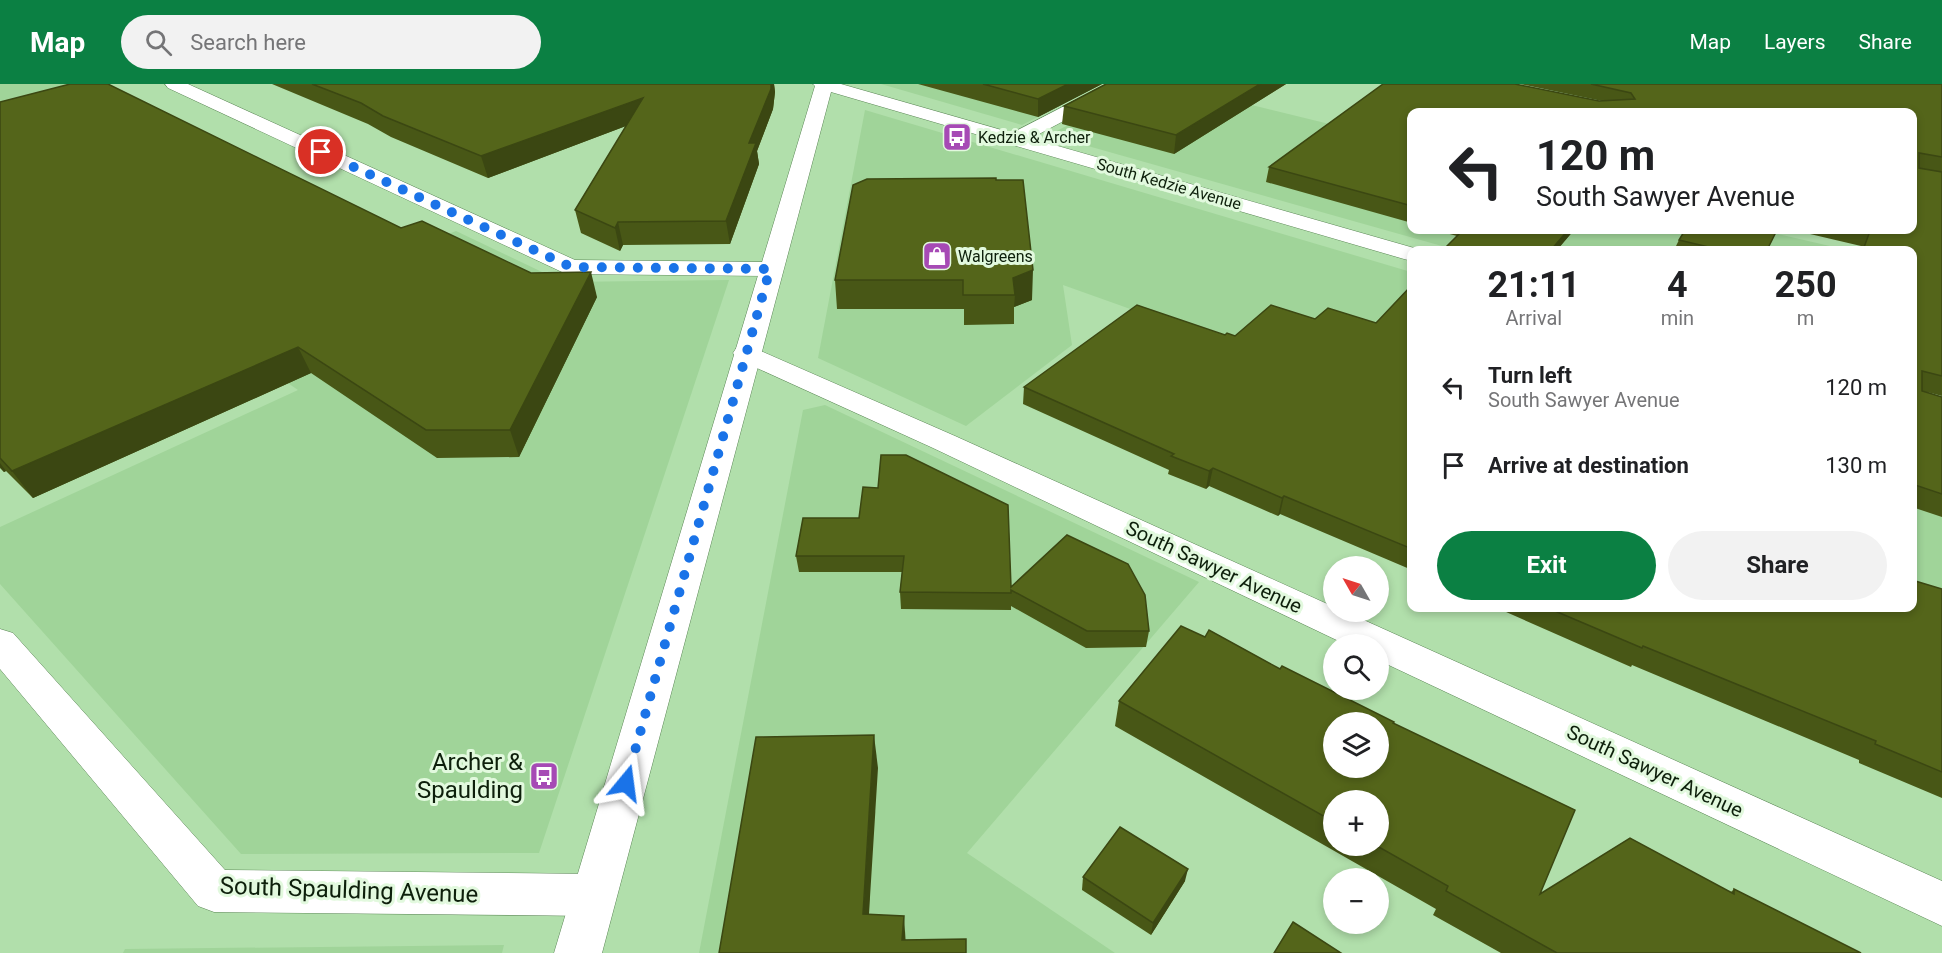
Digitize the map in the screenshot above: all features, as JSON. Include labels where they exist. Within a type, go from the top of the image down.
[{"type":"street","points":[[174,84],[571,267],[770,269]]},
{"type":"street","points":[[578,953],[823,84]]},
{"type":"street","name":"South Kedzie Avenue","points":[[823,84],[1407,253]]},
{"type":"street","points":[[1015,139],[1120,84]]},
{"type":"street","name":"South Sawyer Avenue","points":[[747,353],[945,442],[1942,904]]},
{"type":"street","name":"South Spaulding Avenue","points":[[0,644],[214,891],[594,896]]},
{"type":"shaded area","points":[[0,84],[86,84],[0,105]]},
{"type":"shaded area","points":[[881,84],[1102,84],[1022,125]]},
{"type":"shaded area","points":[[1146,84],[1166,84],[1407,143],[1407,234],[1778,234],[1830,246],[1442,246],[1049,135]]},
{"type":"shaded area","points":[[865,110],[1407,271],[1407,408],[1063,285],[1072,345],[966,426],[818,358]]},
{"type":"shaded area","points":[[456,231],[563,282],[729,280],[539,853],[241,854],[0,584],[0,527],[298,390],[208,328]]},
{"type":"shaded area","points":[[825,405],[1199,582],[967,853],[1115,953],[699,953],[803,410]]},
{"type":"shaded area","points":[[1917,423],[1942,431],[1942,599],[1917,590]]},
{"type":"shaded area","points":[[504,945],[502,953],[123,953],[125,949]]},
{"type":"building","points":[[70,84],[108,84],[401,228],[422,221],[531,273],[591,272],[510,430],[426,430],[298,347],[12,471],[0,458],[0,102]]},
{"type":"building","points":[[312,84],[771,84],[771,89],[749,143],[756,143],[726,221],[618,222],[615,228],[575,210],[643,98],[481,156]]},
{"type":"building","points":[[983,84],[1068,84],[1038,99]]},
{"type":"building","points":[[1106,84],[1260,84],[1176,135],[1064,106]]},
{"type":"building","points":[[1383,84],[1515,84],[1599,101],[1635,99],[1631,93],[1591,84],[1942,84],[1942,157],[1919,153],[1919,168],[1942,172],[1942,376],[1922,371],[1922,391],[1942,397],[1942,494],[1917,486],[1917,246],[1864,246],[1869,234],[1917,234],[1917,108],[1407,108],[1407,205],[1269,167]]},
{"type":"building","name":"Walgreens","points":[[996,178],[996,180],[1023,180],[1033,270],[1013,278],[1015,295],[963,295],[963,280],[835,280],[853,185],[867,179]]},
{"type":"building","points":[[1459,234],[1565,234],[1554,246],[1447,246]]},
{"type":"building","points":[[1683,234],[1775,234],[1769,246],[1704,246],[1679,240]]},
{"type":"building","points":[[1407,290],[1407,547],[1213,468],[1209,471],[1171,456],[1174,454],[1024,387],[1137,305],[1225,335],[1227,333],[1235,336],[1271,305],[1315,319],[1328,308],[1376,323]]},
{"type":"building","points":[[881,455],[906,455],[1008,505],[1011,587],[1067,535],[1128,564],[1145,595],[1149,631],[1087,631],[1011,590],[1011,593],[900,592],[904,556],[796,556],[803,518],[859,518],[863,487],[878,488]]},
{"type":"building","points":[[1917,582],[1942,589],[1942,772],[1875,744],[1876,741],[1643,646],[1642,648],[1557,612],[1917,612]]},
{"type":"building","points":[[1181,626],[1205,637],[1209,630],[1280,669],[1282,666],[1323,686],[1323,700],[1350,700],[1374,712],[1323,712],[1323,778],[1389,778],[1389,720],[1575,810],[1540,894],[1630,838],[1734,894],[1734,889],[1861,953],[1557,953],[1446,891],[1448,886],[1389,853],[1389,790],[1323,790],[1323,816],[1119,701]]},
{"type":"building","points":[[874,735],[863,914],[904,916],[902,940],[966,939],[966,953],[719,953],[756,737]]},
{"type":"building","points":[[1120,827],[1188,869],[1153,923],[1083,877]]},
{"type":"building","points":[[1293,922],[1341,953],[1274,953]]},
{"type":"place","name":"Kedzie & Archer","points":[[957,137]]},
{"type":"place","name":"Walgreens","points":[[937,256]]},
{"type":"place","name":"Archer & Spaulding","points":[[544,776]]},
{"type":"route","points":[[321,152],[571,267],[770,269],[626,783]]}]
